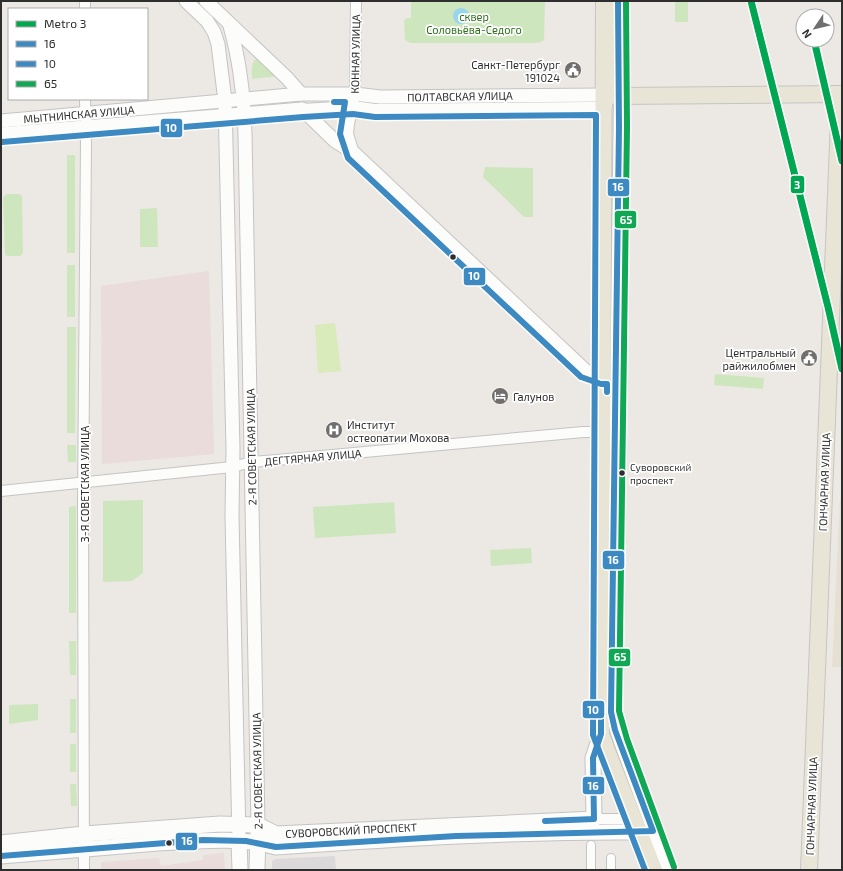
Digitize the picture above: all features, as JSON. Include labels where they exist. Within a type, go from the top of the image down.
[{"type":"main road","points":[[594,819],[593,758],[601,734],[603,432],[609,376],[609,99],[604,1]]},
{"type":"main road","points":[[609,99],[618,1]]},
{"type":"main road","name":"ПОЛТАВСКАЯ УЛИЦА","points":[[609,99],[841,96]]},
{"type":"main road","name":"ГОНЧАРНАЯ УЛИЦА","points":[[809,870],[841,96]]},
{"type":"main road","points":[[601,734],[607,751],[642,827],[654,870]]},
{"type":"main road","name":"СУВОРОВСКИЙ ПРОСПЕКТ","points":[[1,856],[84,842],[198,826],[238,824],[258,825],[276,834],[594,819]]},
{"type":"main road","name":"2-Я СОВЕТСКАЯ УЛИЦА","points":[[257,870],[258,825]]},
{"type":"main road","name":"СУВОРОВСКИЙ ПРОСПЕКТ","points":[[1,843],[222,839],[258,842],[276,847],[456,836],[580,832],[642,827]]},
{"type":"main road","name":"2-Я СОВЕТСКАЯ УЛИЦА","points":[[239,840],[240,870]]},
{"type":"street","name":"2-Я СОВЕТСКАЯ УЛИЦА","points":[[186,1],[207,21],[214,32],[218,44],[225,101],[233,450],[232,466],[239,840]]},
{"type":"street","points":[[206,1],[230,26],[304,94],[302,109],[335,141],[354,153],[586,371],[609,376],[611,712],[642,827],[667,870]]},
{"type":"street","name":"КОННАЯ УЛИЦА","points":[[354,153],[348,134],[354,100],[356,1]]},
{"type":"street","name":"2-Я СОВЕТСКАЯ УЛИЦА","points":[[230,26],[237,51],[244,114],[258,825]]},
{"type":"street","name":"ПОЛТАВСКАЯ УЛИЦА","points":[[304,94],[354,100]]},
{"type":"street","name":"МЫТНИНСКАЯ УЛИЦА","points":[[1,134],[86,120],[225,101],[304,94]]},
{"type":"street","name":"ПОЛТАВСКАЯ УЛИЦА","points":[[302,109],[374,97],[609,99]]},
{"type":"street","name":"3-Я СОВЕТСКАЯ УЛИЦА","points":[[84,870],[85,100]]},
{"type":"street","name":"МЫТНИНСКАЯ УЛИЦА","points":[[1,121],[86,120],[225,115],[302,109]]},
{"type":"street","name":"ДЕГТЯРНАЯ УЛИЦА","points":[[1,491],[232,466],[252,462],[582,432],[603,432]]},
{"type":"street","name":"СУВОРОВСКИЙ ПРОСПЕКТ","points":[[594,819],[642,827]]},
{"type":"street","points":[[591,844],[591,870]]},
{"type":"street","points":[[611,858],[611,870]]},
{"type":"shaded area","points":[[209,271],[214,454],[102,464],[101,286]]},
{"type":"shaded area","points":[[840,499],[842,500],[842,667],[832,667]]},
{"type":"shaded area","points":[[224,853],[225,870],[101,870],[101,862],[159,858],[161,866],[203,860],[203,855]]},
{"type":"shaded area","points":[[335,856],[336,870],[272,870],[272,861],[275,859]]},
{"type":"green space","name":"сквер Соловьёва-Седого","points":[[411,1],[545,1],[544,40],[536,43],[410,43],[405,40],[404,20],[411,18]]},
{"type":"green space","points":[[675,1],[688,1],[688,22],[675,22]]},
{"type":"green space","points":[[258,58],[278,76],[252,79],[253,64],[255,59]]},
{"type":"green space","points":[[67,155],[75,155],[75,253],[67,253]]},
{"type":"green space","points":[[485,167],[533,168],[533,217],[524,217],[483,177]]},
{"type":"green space","points":[[8,194],[18,194],[21,195],[22,198],[23,253],[20,256],[5,255],[3,198]]},
{"type":"green space","points":[[157,208],[158,247],[140,247],[140,209]]},
{"type":"green space","points":[[67,265],[75,265],[75,317],[67,317]]},
{"type":"green space","points":[[335,323],[341,371],[318,373],[315,325]]},
{"type":"green space","points":[[67,327],[76,327],[75,433],[67,433]]},
{"type":"green space","points":[[715,374],[764,378],[763,389],[714,385]]},
{"type":"green space","points":[[67,445],[76,445],[76,462],[68,462]]},
{"type":"green space","points":[[143,500],[143,573],[132,581],[103,582],[103,501]]},
{"type":"green space","points":[[394,502],[396,533],[315,538],[313,507]]},
{"type":"green space","points":[[76,506],[76,613],[69,613],[69,507]]},
{"type":"green space","points":[[531,548],[532,563],[491,566],[490,550]]},
{"type":"green space","points":[[69,641],[76,641],[76,675],[70,675]]},
{"type":"green space","points":[[70,699],[76,699],[76,733],[70,733]]},
{"type":"green space","points":[[38,704],[38,720],[9,724],[9,705]]},
{"type":"green space","points":[[70,744],[76,744],[76,772],[70,772]]},
{"type":"green space","points":[[70,784],[76,784],[77,806],[71,806]]},
{"type":"water","points":[[458,8],[464,8],[469,13],[467,22],[464,24],[458,24],[453,19],[453,13]]},
{"type":"metro line","name":"3","points":[[751,1],[828,307],[842,369]]},
{"type":"metro line","name":"3","points":[[816,48],[842,161]]},
{"type":"transit line","name":"16","points":[[1,856],[203,840],[246,841],[276,847],[456,836],[653,831],[615,730],[611,712],[619,127],[618,1]]},
{"type":"transit line","name":"65","points":[[626,1],[627,127],[619,711],[627,739],[674,867]]},
{"type":"transit line","name":"10","points":[[334,102],[345,102],[340,134],[348,158],[581,377],[601,384],[607,384],[607,392]]},
{"type":"transit line","name":"10","points":[[2,142],[353,114],[375,117],[596,115],[593,735],[645,870]]},
{"type":"transit line","name":"16","points":[[545,821],[594,819],[593,758],[601,734],[601,705]]},
{"type":"place","name":"Санкт-Петербург 191024","points":[[573,70]]},
{"type":"place","name":"Центральный райжилобмен","points":[[809,358]]},
{"type":"place","name":"Галунов","points":[[500,396]]},
{"type":"place","name":"Институт остеопатии Мохова","points":[[334,430]]},
{"type":"place","name":"Суворовский проспект","points":[[622,473]]}]
